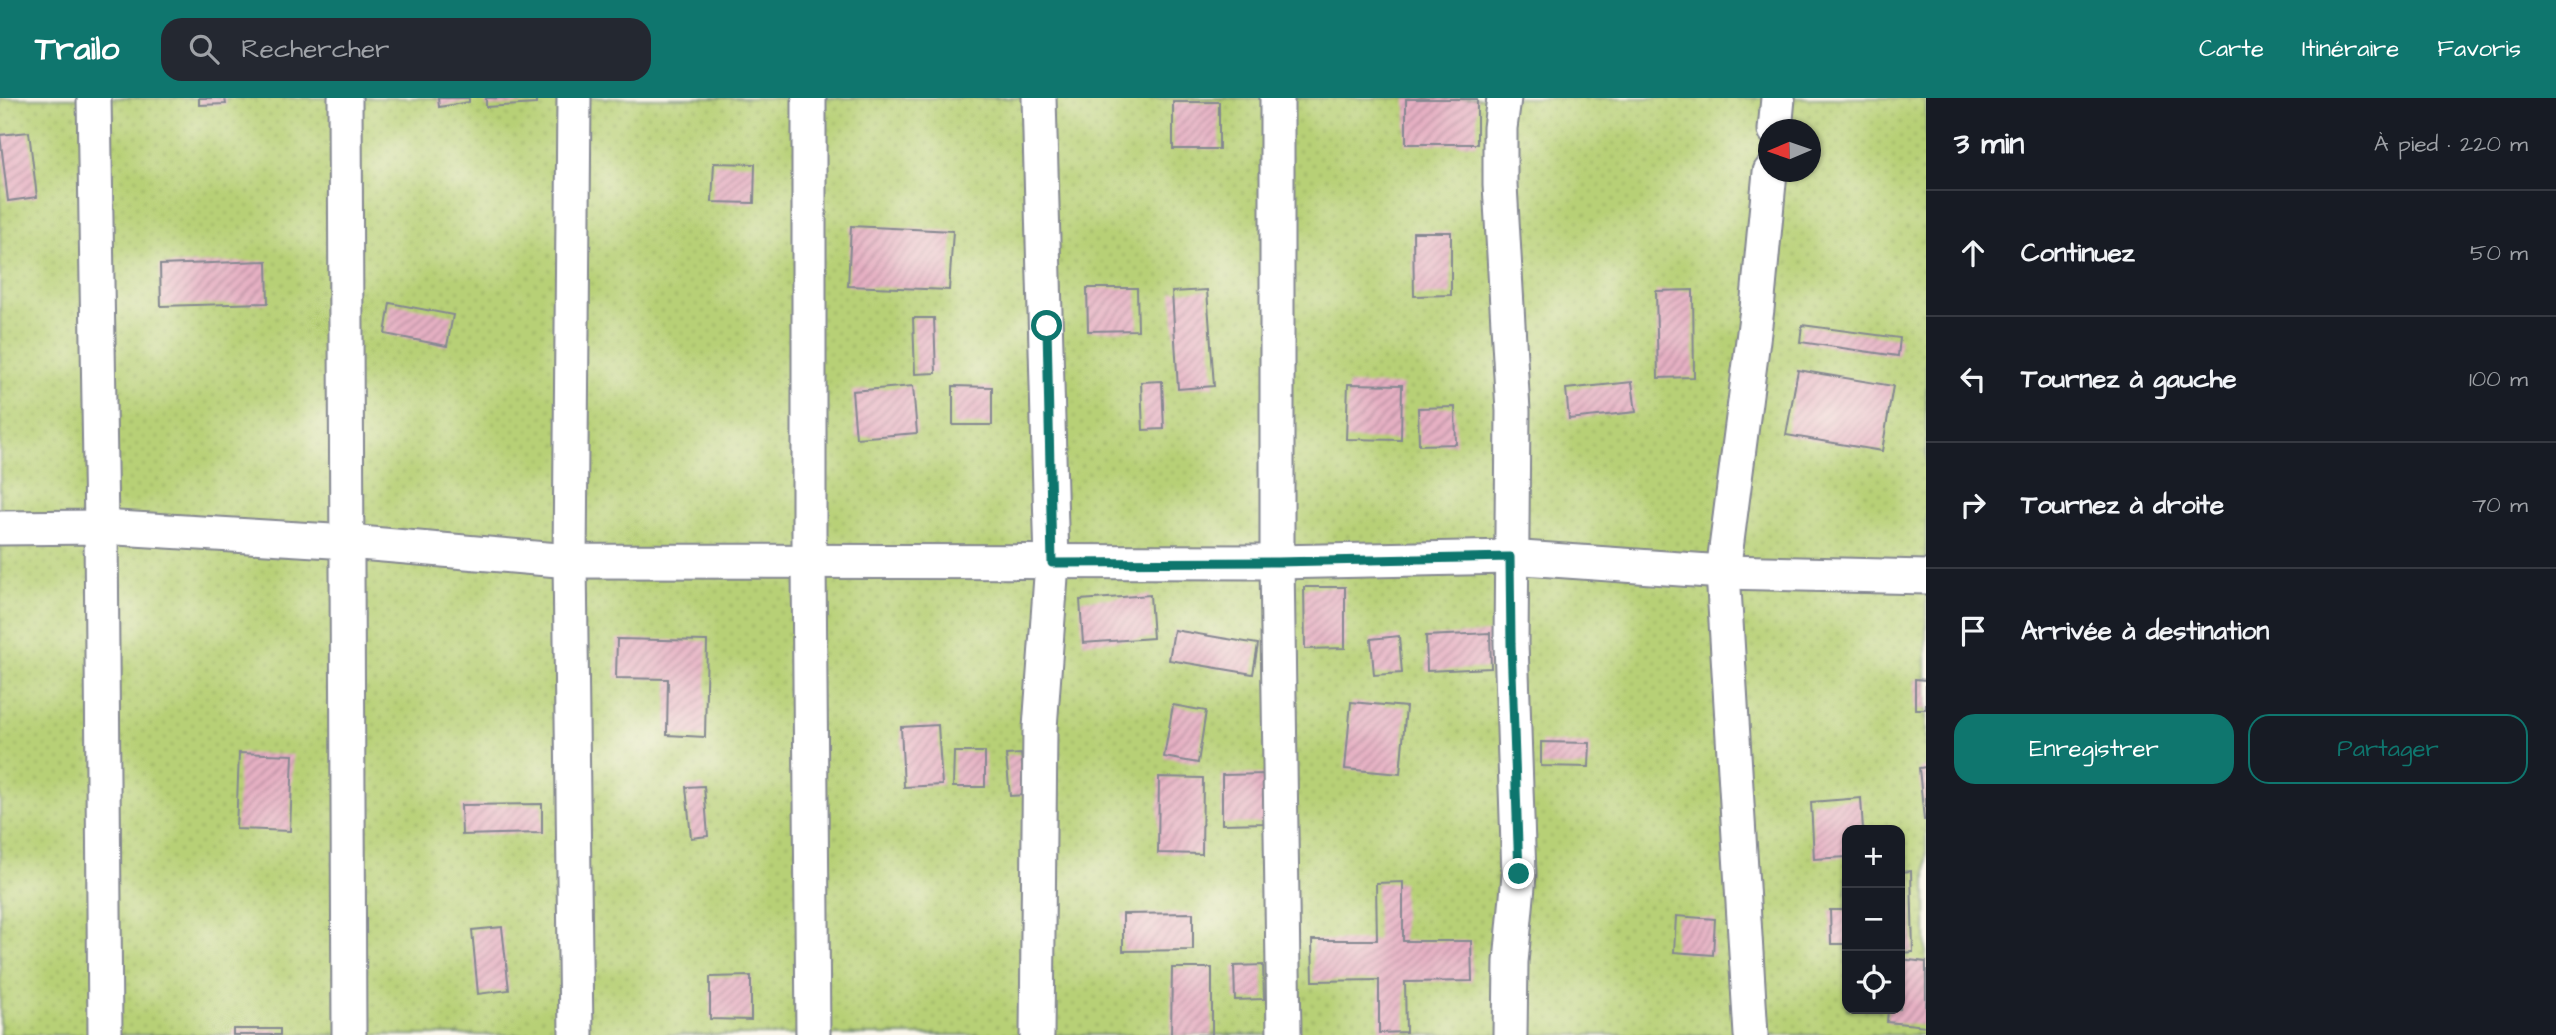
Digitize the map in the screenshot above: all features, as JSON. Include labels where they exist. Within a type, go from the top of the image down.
[{"type":"street","points":[[94,98],[105,1035]]},
{"type":"street","points":[[345,98],[349,1035]]},
{"type":"street","points":[[574,98],[570,561],[576,1035]]},
{"type":"street","points":[[809,98],[813,1035]]},
{"type":"street","points":[[1037,1035],[1040,728],[1052,563],[1039,98]]},
{"type":"street","points":[[1277,98],[1277,562],[1284,1035]]},
{"type":"street","points":[[1504,98],[1500,128],[1500,185],[1513,411],[1511,643],[1519,874],[1511,962],[1510,1035]]},
{"type":"street","points":[[1776,119],[1778,98]]},
{"type":"street","points":[[1751,1035],[1723,572],[1757,309],[1769,182]]},
{"type":"street","points":[[0,527],[101,527],[348,542],[570,561],[1052,563],[1510,557],[1723,572],[1926,577]]},
{"type":"green space","points":[[0,98],[1926,98],[1926,1035],[0,1035]]},
{"type":"building","points":[[199,98],[225,98],[226,104],[199,105]]},
{"type":"building","points":[[438,98],[469,98],[469,102],[439,107]]},
{"type":"building","points":[[486,98],[536,98],[536,104],[486,107]]},
{"type":"building","points":[[1406,99],[1477,99],[1477,144],[1406,144]]},
{"type":"building","points":[[1173,102],[1219,102],[1219,149],[1173,149]]},
{"type":"building","points":[[29,132],[37,197],[8,201],[0,135]]},
{"type":"building","points":[[714,163],[755,164],[754,203],[712,202]]},
{"type":"building","points":[[851,226],[953,231],[949,290],[848,286]]},
{"type":"building","points":[[1413,232],[1451,232],[1451,295],[1414,296]]},
{"type":"building","points":[[267,261],[268,303],[161,306],[160,265]]},
{"type":"building","points":[[1087,288],[1137,288],[1138,330],[1088,331]]},
{"type":"building","points":[[1207,290],[1214,386],[1178,389],[1172,292]]},
{"type":"building","points":[[1693,290],[1694,377],[1658,378],[1656,291]]},
{"type":"building","points":[[390,303],[453,315],[447,346],[385,334]]},
{"type":"building","points":[[913,318],[934,318],[936,373],[915,374]]},
{"type":"building","points":[[1802,325],[1900,338],[1898,356],[1800,342]]},
{"type":"building","points":[[1798,370],[1893,386],[1882,451],[1786,435]]},
{"type":"building","points":[[1162,381],[1164,429],[1143,430],[1141,382]]},
{"type":"building","points":[[1632,382],[1636,412],[1569,419],[1566,389]]},
{"type":"building","points":[[1348,384],[1402,385],[1401,440],[1346,439]]},
{"type":"building","points":[[913,386],[917,433],[856,438],[852,391]]},
{"type":"building","points":[[953,386],[992,387],[992,425],[953,425]]},
{"type":"building","points":[[1455,407],[1456,444],[1419,445],[1418,408]]},
{"type":"building","points":[[1304,587],[1345,587],[1345,648],[1305,649]]},
{"type":"building","points":[[1150,595],[1153,638],[1083,643],[1080,600]]},
{"type":"building","points":[[1174,630],[1258,644],[1253,674],[1169,660]]},
{"type":"building","points":[[1490,633],[1491,668],[1427,671],[1426,636]]},
{"type":"building","points":[[1399,636],[1402,673],[1374,675],[1371,639]]},
{"type":"building","points":[[617,639],[707,641],[705,737],[667,735],[668,679],[616,678]]},
{"type":"building","points":[[1915,679],[1926,680],[1926,709],[1915,709]]},
{"type":"building","points":[[1351,702],[1406,707],[1400,774],[1345,769]]},
{"type":"building","points":[[1173,705],[1206,711],[1198,763],[1164,757]]},
{"type":"building","points":[[938,725],[942,785],[904,787],[901,727]]},
{"type":"building","points":[[1541,742],[1590,743],[1589,767],[1541,766]]},
{"type":"building","points":[[954,752],[985,752],[985,787],[953,787]]},
{"type":"building","points":[[239,753],[293,755],[290,831],[236,829]]},
{"type":"building","points":[[1021,754],[1025,795],[1010,796],[1006,755]]},
{"type":"building","points":[[1926,767],[1926,820],[1924,820],[1919,768]]},
{"type":"building","points":[[1266,774],[1267,823],[1222,824],[1222,775]]},
{"type":"building","points":[[1159,777],[1203,778],[1202,854],[1158,853]]},
{"type":"building","points":[[704,786],[708,836],[691,838],[686,787]]},
{"type":"building","points":[[1861,798],[1863,825],[1842,825],[1842,857],[1814,859],[1811,802]]},
{"type":"building","points":[[542,804],[542,833],[462,835],[461,805]]},
{"type":"building","points":[[1911,871],[1913,952],[1905,953],[1905,888],[1905,872]]},
{"type":"building","points":[[1403,882],[1403,941],[1471,941],[1472,981],[1405,982],[1406,1032],[1379,1033],[1379,980],[1313,981],[1312,940],[1377,940],[1376,883]]},
{"type":"building","points":[[1830,910],[1842,910],[1842,944],[1831,944]]},
{"type":"building","points":[[1193,913],[1193,950],[1123,951],[1123,914]]},
{"type":"building","points":[[1676,916],[1715,919],[1713,955],[1674,952]]},
{"type":"building","points":[[502,927],[509,990],[478,994],[472,930]]},
{"type":"building","points":[[1905,960],[1926,962],[1926,1026],[1887,1022],[1888,1014],[1905,1014]]},
{"type":"building","points":[[1263,965],[1264,999],[1235,1000],[1234,966]]},
{"type":"building","points":[[1172,968],[1212,968],[1212,1035],[1171,1035]]},
{"type":"building","points":[[751,976],[751,1020],[710,1019],[710,977]]},
{"type":"building","points":[[233,1029],[280,1029],[280,1035],[233,1035]]},
{"type":"route","points":[[1047,326],[1052,563],[1510,557],[1519,874]]}]
